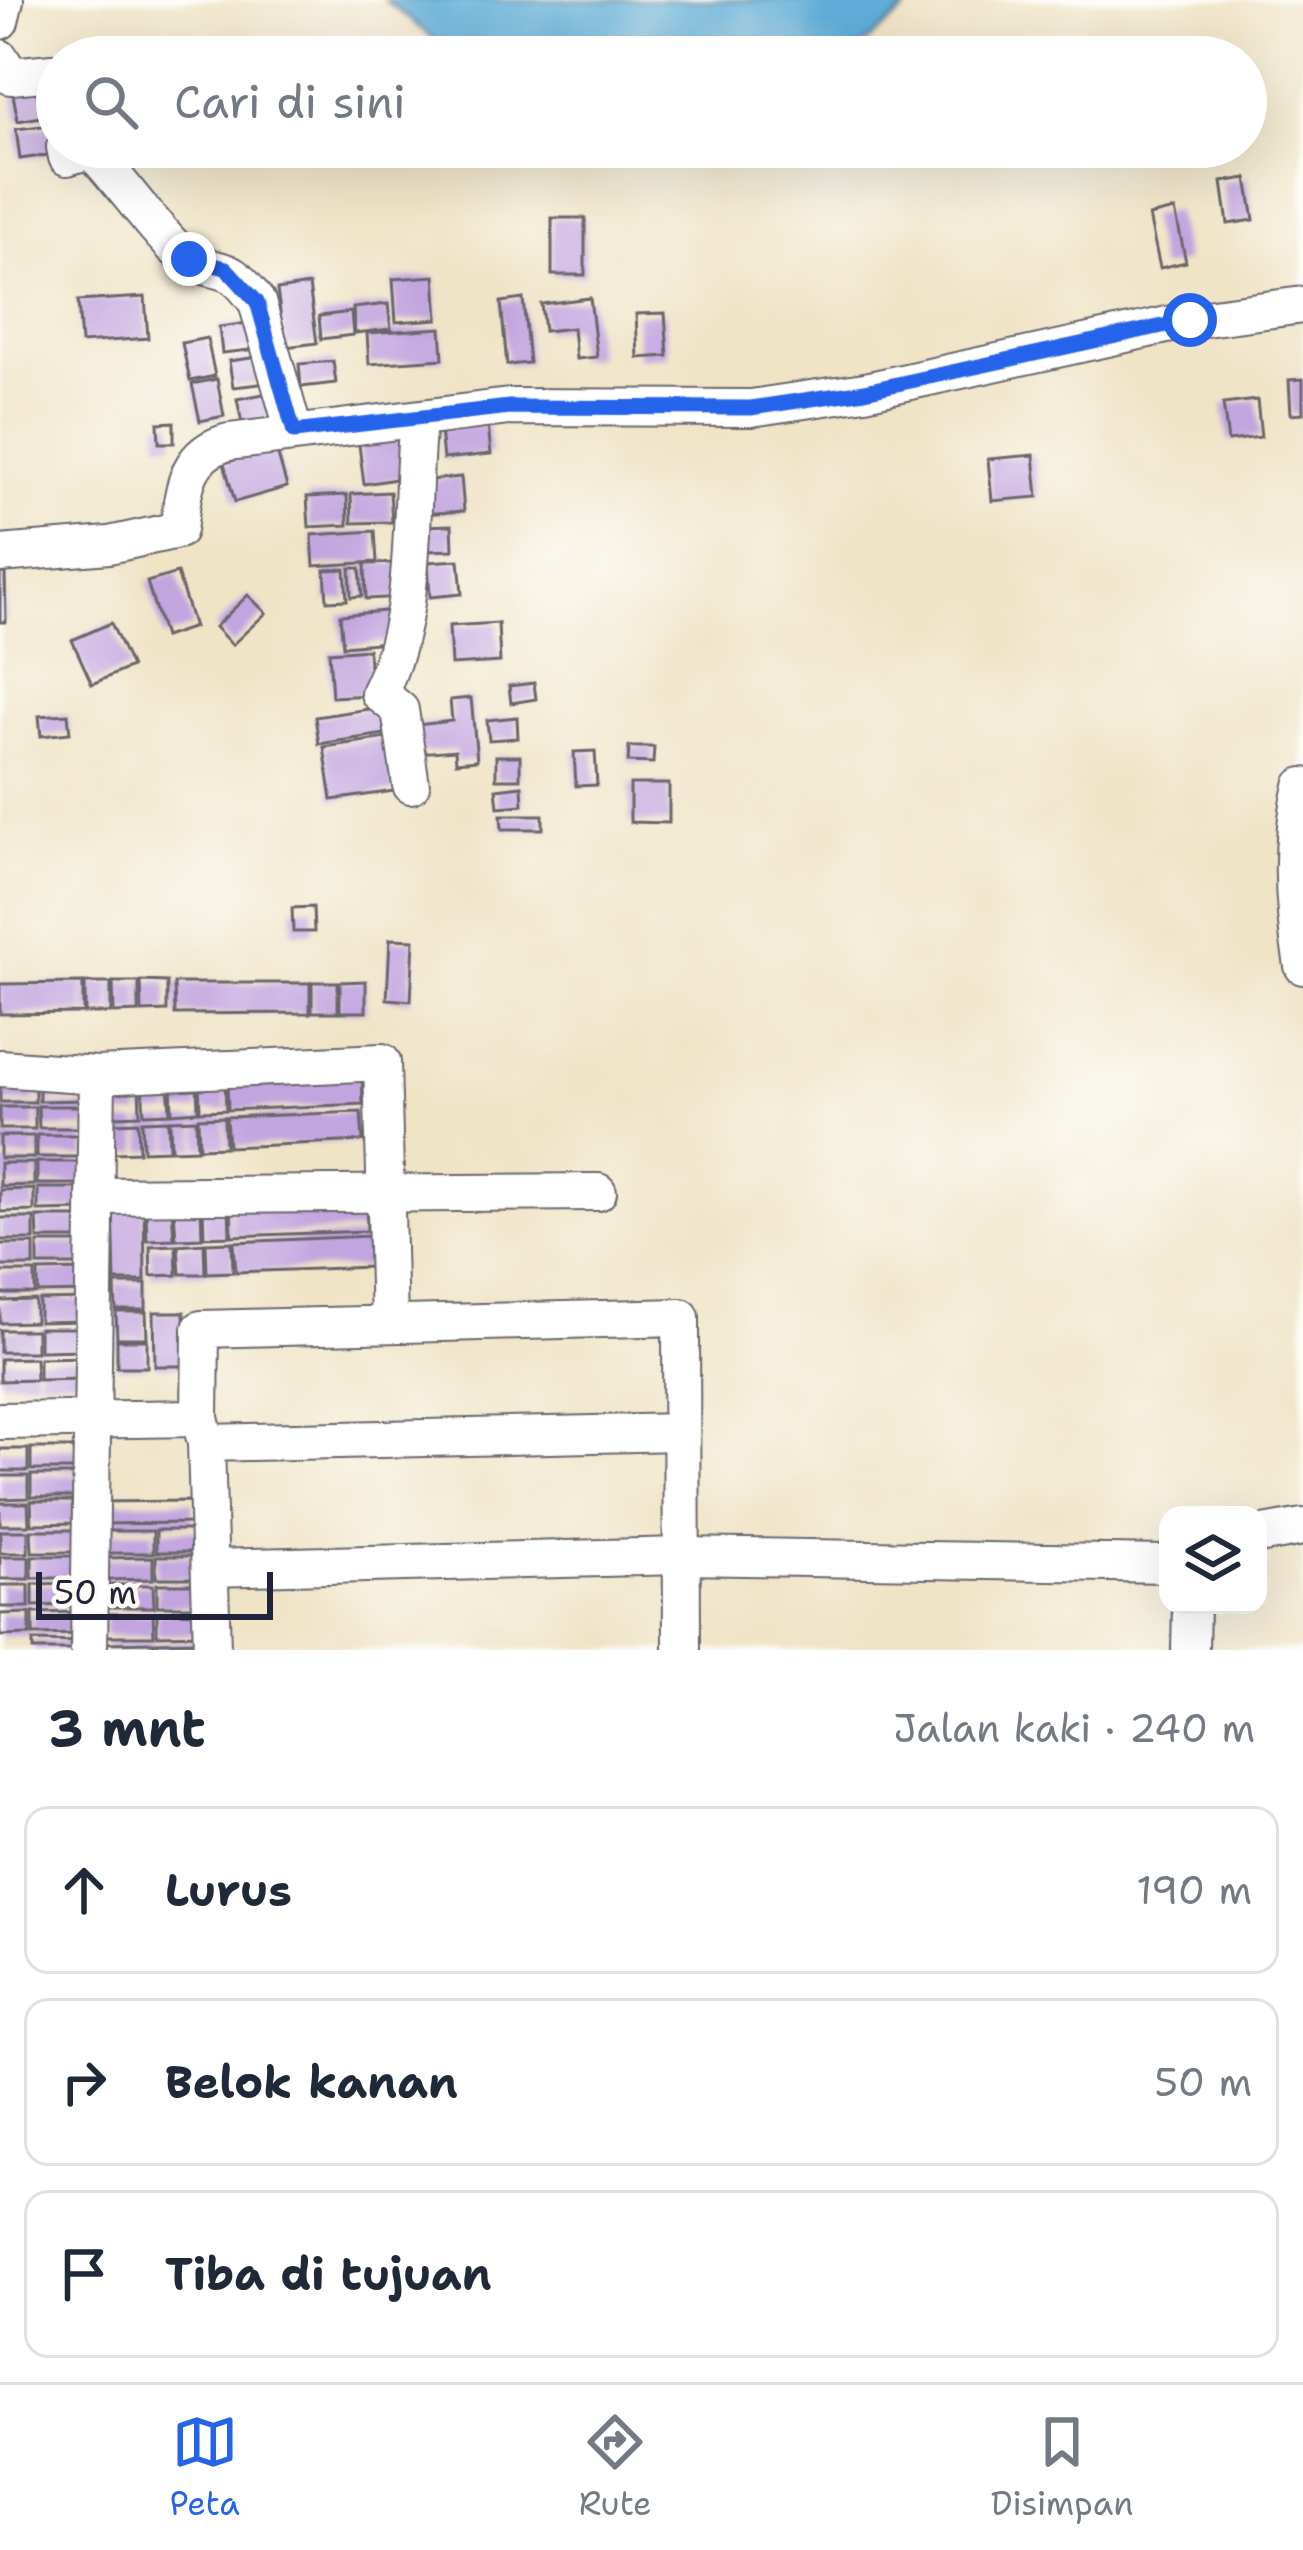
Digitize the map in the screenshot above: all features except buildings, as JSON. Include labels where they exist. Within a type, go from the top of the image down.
[{"type":"street","points":[[0,20],[5,0]]},
{"type":"street","points":[[0,58],[10,76],[36,74]]},
{"type":"street","points":[[108,168],[189,259],[226,268],[257,302],[294,432]]},
{"type":"street","points":[[0,554],[110,545],[178,530],[187,474],[206,448],[294,432],[528,406],[751,408],[865,391],[1190,320],[1303,304]]},
{"type":"street","points":[[411,785],[400,710],[379,693],[399,654],[410,580],[418,420]]},
{"type":"street","points":[[1303,786],[1297,809],[1295,922],[1303,966]]},
{"type":"street","points":[[0,1068],[97,1075],[382,1063],[389,1323]]},
{"type":"street","points":[[89,1650],[97,1075]]},
{"type":"street","points":[[95,1196],[598,1192]]},
{"type":"street","points":[[212,1650],[201,1329],[681,1317],[682,1650]]},
{"type":"street","points":[[0,1421],[203,1431],[681,1432]]},
{"type":"street","points":[[1267,1533],[1303,1527]]},
{"type":"street","points":[[210,1568],[681,1556],[1159,1564]]},
{"type":"street","points":[[1190,1650],[1191,1614]]},
{"type":"water","points":[[385,0],[903,0],[905,11],[875,36],[430,36]]},
{"type":"route","points":[[189,259],[226,268],[257,302],[294,432],[308,433],[509,407],[751,408],[865,391],[1190,320]]}]
